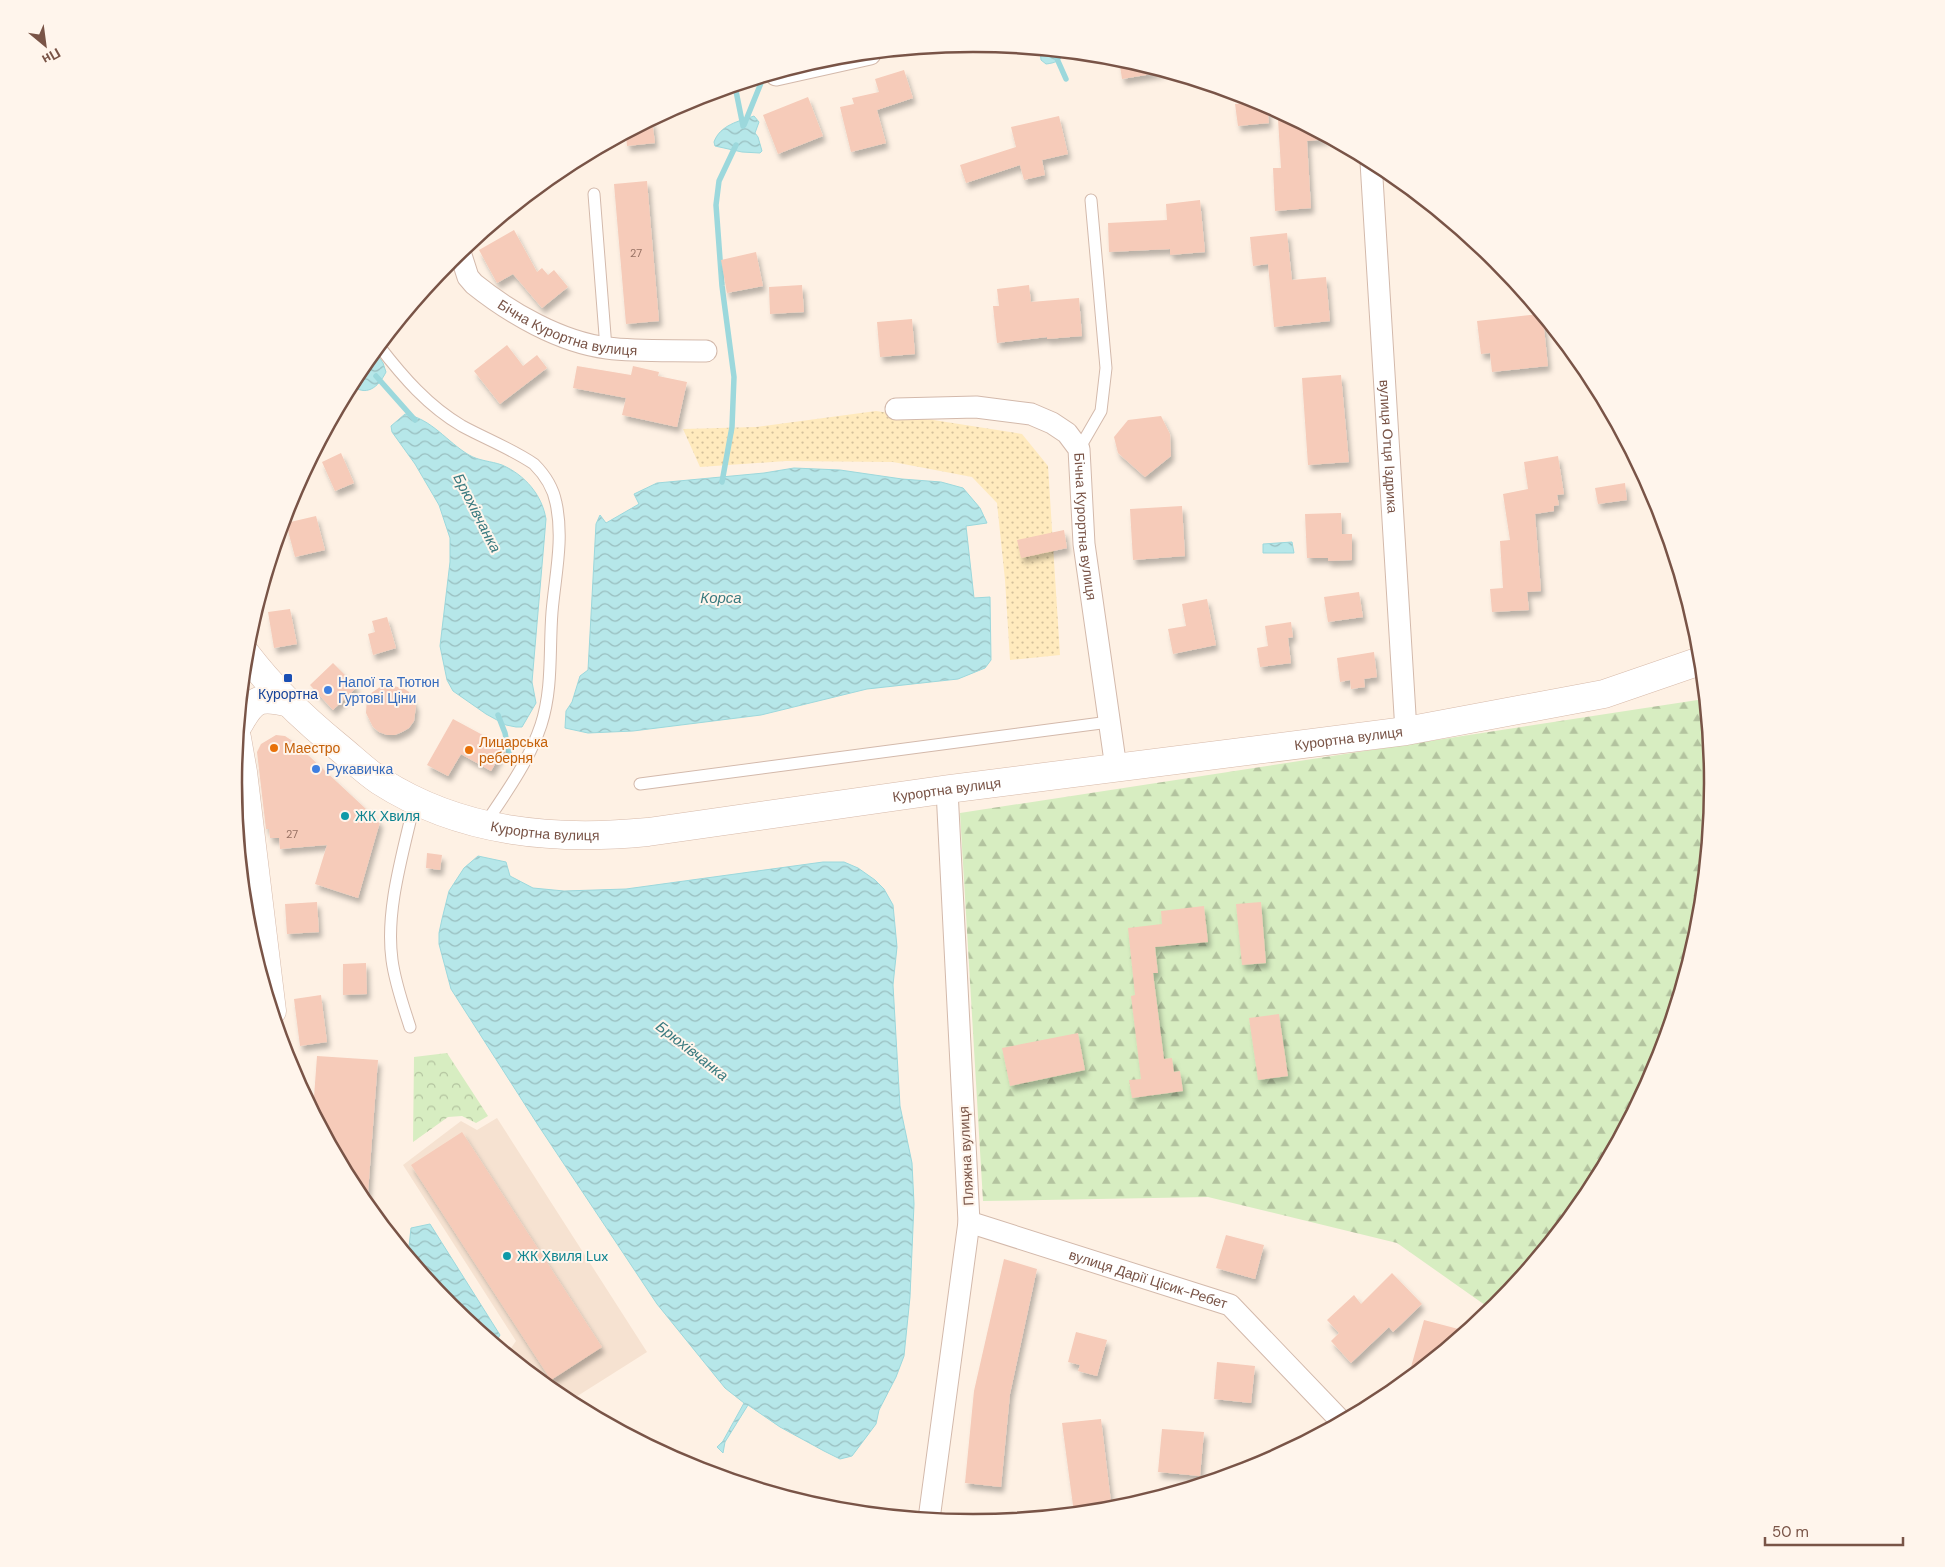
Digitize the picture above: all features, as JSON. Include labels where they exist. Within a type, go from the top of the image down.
[{"type":"main road","name":"Курортна вулиця","points":[[252,662],[311,725],[378,780],[415,800],[439,811],[484,825],[531,833],[603,836],[648,832],[947,790],[1406,731],[1604,694],[1693,663]]},
{"type":"main road","points":[[245,713],[249,707],[268,698],[290,703]]},
{"type":"main road","points":[[242,771],[268,980]]},
{"type":"street","name":"вулиця Отця Іздрика","points":[[1372,171],[1406,731]]},
{"type":"street","name":"Бічна Курортна вулиця","points":[[463,261],[468,277],[474,284],[498,301],[556,334],[606,348],[706,351]]},
{"type":"street","name":"Бічна Курортна вулиця","points":[[896,409],[976,407],[1031,414],[1052,423],[1067,433],[1079,449],[1084,544],[1116,768]]},
{"type":"street","name":"Пляжна вулиця","points":[[930,1513],[969,1222],[947,790]]},
{"type":"street","name":"вулиця Дарії Цісик-Ребет","points":[[969,1222],[1230,1305],[1337,1417]]},
{"type":"lane","points":[[594,194],[606,348]]},
{"type":"lane","points":[[1079,449],[1101,411],[1106,368],[1091,200]]},
{"type":"lane","points":[[384,351],[400,373],[427,400],[460,425],[524,457],[534,464],[551,486],[556,502],[559,523],[559,549],[552,613],[550,682],[547,703],[541,726],[530,753],[484,825]]},
{"type":"lane","points":[[640,784],[1109,722]]},
{"type":"lane","points":[[410,1027],[399,992],[392,959],[391,922],[395,892],[415,800]]},
{"type":"shaded area","name":"ЖК Хвиля Lux","points":[[497,1118],[647,1352],[576,1397],[510,1349],[516,1341],[403,1165],[461,1121],[477,1130]]},
{"type":"green space","points":[[1698,700],[1704,784],[1697,879],[1679,973],[1665,1018],[1648,1063],[1606,1149],[1552,1229],[1522,1265],[1484,1305],[1397,1243],[1208,1197],[983,1201],[960,813]]},
{"type":"green space","points":[[447,1053],[488,1116],[476,1123],[462,1116],[448,1117],[413,1142],[414,1057]]},
{"type":"sand","points":[[876,411],[1022,434],[1048,466],[1060,655],[1010,660],[1005,580],[997,503],[972,477],[893,462],[786,461],[700,467],[683,429],[756,427]]},
{"type":"water","points":[[1041,56],[1061,58],[1046,64],[1041,60]]},
{"type":"water","points":[[754,116],[759,122],[755,133],[762,151],[760,153],[742,152],[715,146],[714,142],[721,131],[736,122]]},
{"type":"water","points":[[379,357],[386,372],[371,389],[357,389]]},
{"type":"water","points":[[405,414],[431,426],[469,455],[477,459],[502,465],[518,474],[531,487],[544,510],[546,519],[532,682],[536,703],[522,727],[506,725],[486,714],[453,691],[447,680],[440,646],[450,562],[450,538],[439,505],[415,464],[392,432],[391,426]]},
{"type":"water","name":"Корса","points":[[794,468],[840,470],[902,479],[941,482],[963,488],[980,508],[987,523],[966,526],[974,598],[990,597],[991,660],[985,668],[958,679],[867,689],[761,715],[633,731],[588,733],[565,728],[566,711],[572,702],[580,676],[588,670],[596,524],[600,515],[606,523],[639,504],[634,494],[657,483],[764,473]]},
{"type":"water","points":[[1292,542],[1294,553],[1263,553],[1263,544]]},
{"type":"water","points":[[478,856],[506,862],[510,876],[533,888],[564,891],[626,889],[823,862],[844,862],[858,868],[884,889],[893,905],[897,947],[893,985],[900,1106],[912,1163],[914,1204],[910,1297],[904,1356],[896,1377],[879,1410],[876,1424],[852,1456],[840,1459],[780,1427],[748,1405],[725,1442],[723,1453],[717,1447],[723,1441],[744,1403],[725,1388],[657,1304],[538,1125],[451,989],[439,944],[439,933],[449,891],[464,868]]},
{"type":"water","points":[[430,1224],[500,1335],[498,1339],[456,1300],[409,1248],[411,1228]]},
{"type":"building","points":[[1120,68],[1150,74],[1122,79]]},
{"type":"building","points":[[904,70],[913,98],[877,110],[886,143],[851,152],[840,107],[854,104],[852,98],[879,92],[875,79]]},
{"type":"building","points":[[808,97],[823,136],[778,154],[763,115]]},
{"type":"building","points":[[1235,104],[1240,104],[1268,115],[1269,123],[1238,126]]},
{"type":"building","points":[[1059,116],[1068,154],[1042,160],[1045,175],[1024,180],[1020,165],[966,183],[960,165],[1016,147],[1011,127]]},
{"type":"building","points":[[1278,120],[1319,140],[1307,141],[1311,208],[1275,211],[1273,168],[1281,168]]},
{"type":"building","points":[[653,126],[655,143],[627,146],[626,140]]},
{"type":"building","points":[[647,181],[659,321],[626,324],[614,184]]},
{"type":"building","points":[[1200,200],[1205,252],[1170,255],[1170,249],[1109,252],[1108,223],[1167,220],[1166,204]]},
{"type":"building","points":[[514,230],[537,272],[542,268],[548,275],[554,270],[568,287],[542,308],[513,274],[497,283],[479,250]]},
{"type":"building","points":[[1287,233],[1292,280],[1326,277],[1330,321],[1274,327],[1268,264],[1253,266],[1250,237]]},
{"type":"building","points":[[756,252],[763,286],[727,293],[721,260]]},
{"type":"building","points":[[802,285],[804,312],[770,314],[769,287]]},
{"type":"building","points":[[1029,285],[1031,302],[1079,298],[1082,336],[1047,339],[1047,337],[997,343],[993,306],[999,306],[997,289]]},
{"type":"building","points":[[1533,315],[1544,329],[1548,366],[1492,372],[1490,353],[1481,354],[1477,321]]},
{"type":"building","points":[[912,319],[915,354],[880,357],[877,322]]},
{"type":"building","points":[[507,345],[523,366],[537,355],[547,368],[500,404],[474,371]]},
{"type":"building","points":[[577,366],[631,375],[633,366],[659,372],[658,376],[687,382],[677,427],[622,415],[626,398],[573,388]]},
{"type":"building","points":[[1341,375],[1349,462],[1308,465],[1302,378]]},
{"type":"building","points":[[1161,416],[1170,434],[1171,456],[1145,477],[1118,453],[1114,437],[1128,420]]},
{"type":"building","points":[[341,453],[354,483],[335,491],[322,462]]},
{"type":"building","points":[[1558,456],[1564,494],[1557,495],[1559,505],[1554,506],[1554,511],[1535,514],[1541,591],[1527,592],[1529,610],[1492,612],[1490,589],[1503,588],[1500,541],[1510,540],[1503,494],[1528,489],[1524,462]]},
{"type":"building","points":[[1625,483],[1627,500],[1598,504],[1595,488]]},
{"type":"building","points":[[1182,506],[1185,556],[1133,560],[1130,509]]},
{"type":"building","points":[[1341,513],[1342,534],[1352,534],[1352,560],[1328,561],[1328,558],[1307,558],[1305,514]]},
{"type":"building","points":[[316,516],[325,550],[295,557],[288,529],[290,522]]},
{"type":"building","points":[[1064,530],[1067,548],[1021,558],[1017,540]]},
{"type":"building","points":[[1359,592],[1363,617],[1328,622],[1324,597]]},
{"type":"building","points":[[1207,599],[1216,645],[1173,654],[1168,629],[1186,626],[1182,604]]},
{"type":"building","points":[[290,609],[297,644],[274,648],[268,612]]},
{"type":"building","points":[[387,617],[396,648],[373,655],[368,634],[375,632],[372,621]]},
{"type":"building","points":[[1291,622],[1293,637],[1288,638],[1291,663],[1260,667],[1257,648],[1268,646],[1265,626]]},
{"type":"building","points":[[1374,652],[1377,677],[1364,679],[1365,687],[1351,689],[1350,680],[1340,682],[1337,658]]},
{"type":"building","points":[[333,663],[357,687],[333,710],[310,685]]},
{"type":"building","points":[[388,685],[403,688],[409,692],[416,706],[414,721],[409,728],[395,735],[379,732],[373,727],[366,713],[367,696],[380,687]]},
{"type":"building","name":"Лицарська реберня","points":[[453,719],[505,747],[491,771],[461,754],[448,776],[427,765]]},
{"type":"building","name":"ЖК Хвиля","points":[[276,735],[285,736],[294,742],[380,822],[358,898],[315,884],[327,845],[280,849],[279,838],[270,838],[269,829],[266,829],[257,752],[261,744]]},
{"type":"building","points":[[427,853],[442,855],[440,870],[426,868]]},
{"type":"building","points":[[317,902],[319,932],[287,934],[285,904]]},
{"type":"building","points":[[1261,902],[1266,963],[1242,965],[1236,904]]},
{"type":"building","points":[[1204,906],[1208,942],[1155,947],[1158,973],[1153,973],[1164,1059],[1172,1058],[1174,1072],[1180,1071],[1183,1091],[1132,1098],[1129,1080],[1141,1079],[1131,996],[1135,995],[1128,928],[1162,924],[1161,911]]},
{"type":"building","points":[[366,963],[367,994],[343,995],[343,964]]},
{"type":"building","points":[[321,995],[327,1042],[300,1046],[294,999]]},
{"type":"building","points":[[1279,1014],[1288,1076],[1258,1080],[1249,1018]]},
{"type":"building","points":[[1078,1033],[1085,1070],[1010,1086],[1002,1048]]},
{"type":"building","points":[[317,1056],[378,1060],[368,1194],[339,1149],[314,1100]]},
{"type":"building","name":"ЖК Хвиля Lux","points":[[462,1132],[602,1347],[551,1380],[411,1165]]},
{"type":"building","points":[[1226,1235],[1264,1245],[1255,1279],[1216,1268]]},
{"type":"building","points":[[1004,1259],[1037,1269],[1010,1394],[1001,1487],[965,1483],[974,1391]]},
{"type":"building","points":[[1392,1273],[1422,1304],[1393,1332],[1389,1327],[1351,1363],[1331,1341],[1339,1333],[1327,1320],[1354,1295],[1361,1304]]},
{"type":"building","points":[[1424,1320],[1458,1329],[1418,1363],[1411,1368]]},
{"type":"building","points":[[1076,1332],[1107,1340],[1097,1376],[1078,1371],[1080,1365],[1068,1362]]},
{"type":"building","points":[[1217,1362],[1255,1366],[1251,1403],[1214,1399]]},
{"type":"building","points":[[1101,1419],[1111,1501],[1073,1507],[1062,1423]]},
{"type":"building","points":[[1162,1429],[1204,1432],[1200,1476],[1158,1472]]},
{"type":"waterway","points":[[1057,58],[1066,79]]},
{"type":"waterway","points":[[744,125],[761,84]]},
{"type":"waterway","points":[[736,92],[743,126]]},
{"type":"waterway","points":[[722,482],[732,427],[734,377],[722,286],[716,205],[719,181],[736,145]]},
{"type":"waterway","name":"Брюхівчанка","points":[[376,376],[415,420]]},
{"type":"waterway","name":"Брюхівчанка","points":[[498,715],[505,733],[509,753]]},
{"type":"place","name":"Курортна","points":[[288,678]]},
{"type":"place","name":"Напої та Тютюн Гуртові Ціни","points":[[328,690]]},
{"type":"place","name":"Маестро","points":[[274,748]]},
{"type":"place","name":"Лицарська реберня","points":[[469,750]]},
{"type":"place","name":"Рукавичка","points":[[316,769]]},
{"type":"place","name":"ЖК Хвиля","points":[[345,816]]},
{"type":"place","name":"ЖК Хвиля Lux","points":[[507,1256]]}]
